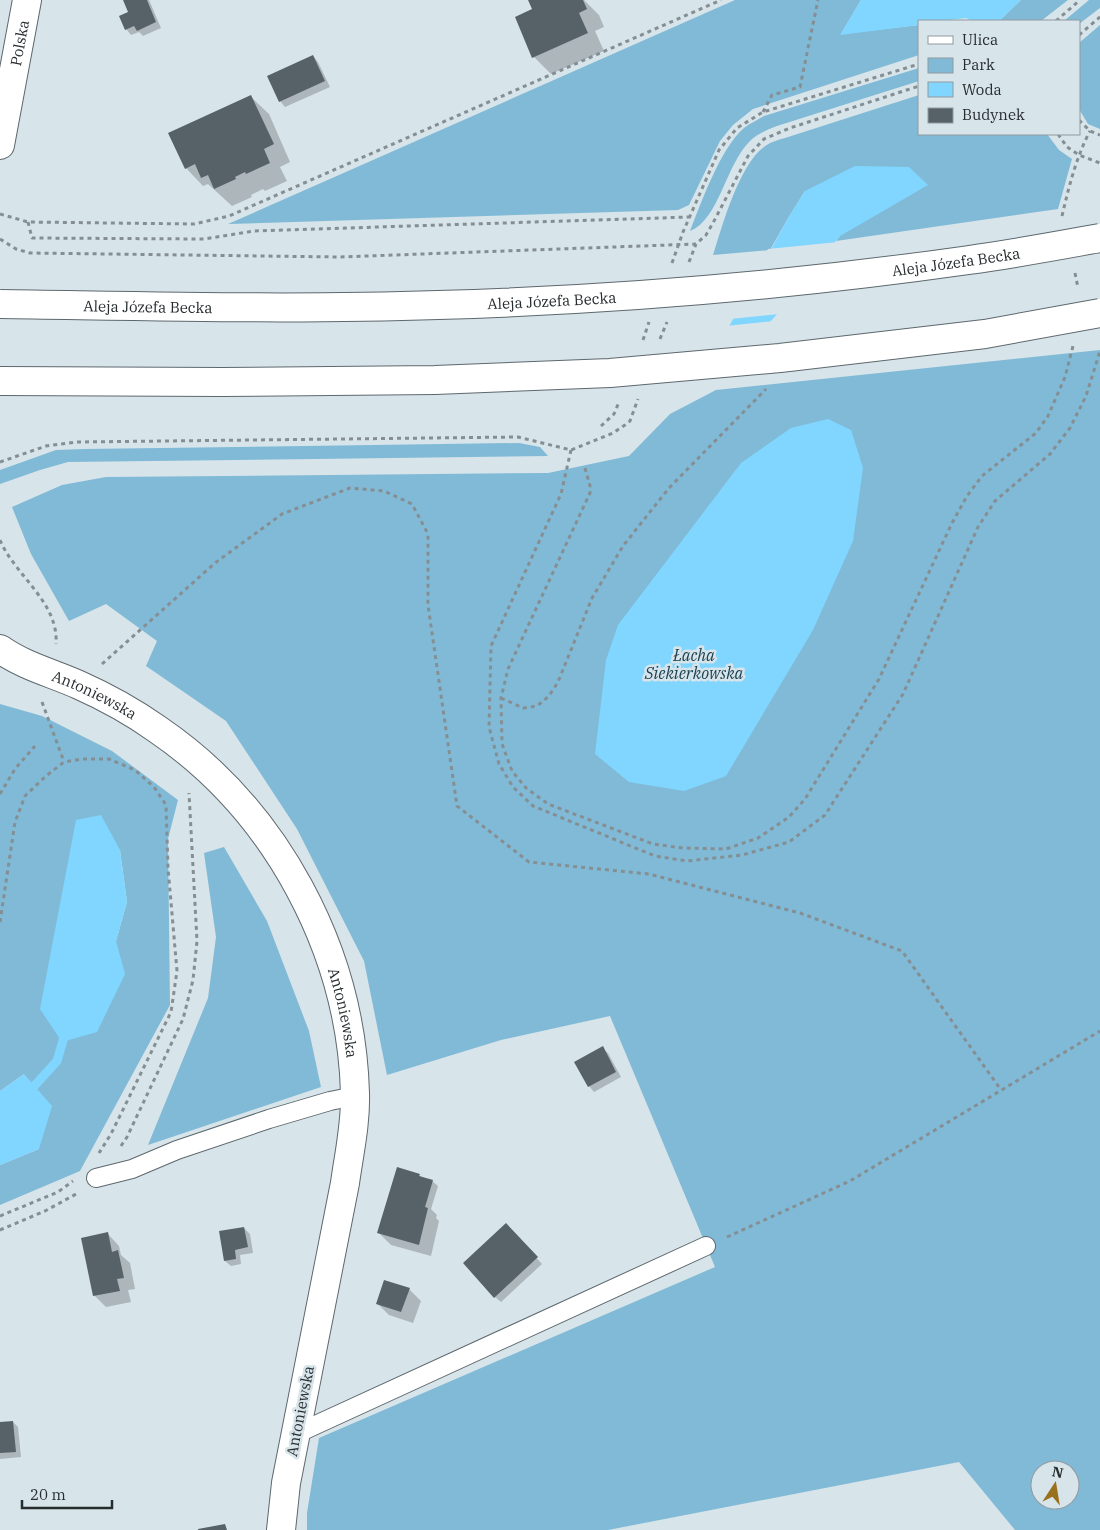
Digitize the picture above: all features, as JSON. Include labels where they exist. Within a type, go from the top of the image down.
[{"type":"main road","name":"Polska","points":[[0,145],[27,0]]},
{"type":"main road","name":"Aleja Józefa Becka","points":[[0,304],[218,307],[428,305],[606,298],[782,283],[970,260],[1100,238]]},
{"type":"main road","points":[[0,381],[222,382],[435,380],[610,373],[780,358],[985,334],[1100,314]]},
{"type":"main road","name":"Antoniewska","points":[[0,649],[27,664],[79,685],[120,705],[189,751],[219,779],[250,814],[276,848],[294,878],[329,952],[350,1034],[354,1064],[355,1096],[345,1183],[286,1483],[281,1530]]},
{"type":"lane","points":[[88,1177],[132,1169],[177,1150],[268,1120],[330,1101],[355,1096]]},
{"type":"lane","points":[[296,1434],[706,1246]]},
{"type":"path","points":[[0,214],[28,222],[194,224],[229,216],[721,0]]},
{"type":"path","points":[[763,112],[772,95],[800,86],[818,0]]},
{"type":"path","points":[[1057,20],[1080,0]]},
{"type":"path","points":[[1080,34],[1100,17]]},
{"type":"path","points":[[28,222],[32,238],[204,239],[254,231],[690,217],[719,150],[737,128],[763,112],[918,64]]},
{"type":"path","points":[[0,239],[16,249],[30,253],[340,257],[696,244],[706,235],[713,224],[748,156],[764,139],[790,128],[918,86]]},
{"type":"path","points":[[1080,121],[1090,131],[1100,135]]},
{"type":"path","points":[[1061,222],[1069,186],[1079,155],[1090,131]]},
{"type":"path","points":[[1059,135],[1067,148],[1100,163]]},
{"type":"path","points":[[1073,266],[1078,292]]},
{"type":"path","points":[[584,468],[590,486],[590,493],[508,669],[501,698],[502,744],[512,771],[526,788],[548,804],[653,844],[683,848],[726,849],[758,838],[788,816],[805,799],[879,679],[966,496],[982,476],[1036,434],[1048,416],[1065,378],[1073,343]]},
{"type":"path","points":[[571,450],[561,494],[491,646],[490,727],[499,764],[513,787],[533,806],[655,856],[688,861],[742,855],[790,842],[825,814],[902,694],[978,527],[995,501],[1050,454],[1070,428],[1086,396],[1100,351]]},
{"type":"path","points":[[501,698],[523,708],[536,706],[549,696],[558,682],[592,598],[623,546],[670,488],[772,382]]},
{"type":"path","points":[[0,462],[46,446],[77,442],[518,437],[571,450],[613,433]]},
{"type":"path","points":[[79,685],[215,563],[282,514],[350,488],[384,491],[412,504],[428,534],[428,605],[457,806],[529,862],[649,874],[800,912],[902,951],[1001,1090]]},
{"type":"path","points":[[0,540],[9,557],[51,614],[56,633],[54,650]]},
{"type":"path","points":[[42,702],[64,762]]},
{"type":"path","points":[[0,794],[15,769],[35,746]]},
{"type":"path","points":[[0,922],[4,887],[16,822],[25,796],[64,762],[82,759],[109,760],[135,770],[154,786],[166,806],[168,868],[178,971],[171,1012],[111,1134],[98,1155]]},
{"type":"path","points":[[0,1230],[45,1211],[78,1193],[88,1177],[127,1137],[183,1020],[193,980],[197,941],[189,791]]},
{"type":"path","points":[[706,1246],[850,1181],[1100,1031]]},
{"type":"path","points":[[0,1216],[58,1192],[88,1177]]},
{"type":"green space","points":[[735,0],[861,0],[841,34],[918,25],[918,55],[753,109],[733,125],[720,141],[689,205],[678,210],[228,224]]},
{"type":"green space","points":[[1021,0],[1068,0],[1042,20],[1000,20]]},
{"type":"green space","points":[[1089,0],[1100,0],[1100,8],[1080,23],[1080,20],[1065,20]]},
{"type":"green space","points":[[1100,25],[1100,129],[1088,124],[1080,111],[1080,42]]},
{"type":"green space","points":[[918,68],[918,81],[777,126],[756,136],[742,151],[708,216],[700,225],[690,231],[706,191],[727,148],[746,126],[764,116]]},
{"type":"green space","points":[[918,95],[918,135],[1048,135],[1059,150],[1072,159],[1058,209],[836,241],[840,236],[805,191],[770,250],[713,255],[726,213],[739,181],[755,156],[764,147],[777,140]]},
{"type":"green space","points":[[1100,350],[1100,1530],[1015,1530],[959,1462],[608,1530],[307,1530],[307,1513],[319,1438],[715,1267],[610,1016],[501,1040],[387,1075],[364,961],[297,829],[226,721],[146,666],[157,641],[106,604],[69,621],[31,554],[12,507],[62,485],[106,477],[548,473],[629,456],[670,414],[716,390]]},
{"type":"green space","points":[[519,443],[540,447],[548,456],[68,462],[0,484],[0,470],[56,450]]},
{"type":"green space","points":[[0,704],[42,716],[112,751],[178,800],[168,839],[170,1005],[80,1171],[0,1205],[0,1165],[39,1149],[24,1074],[0,1091]],"holes":[[[120,850],[127,902],[116,941]]]},
{"type":"green space","points":[[224,847],[267,921],[309,1031],[321,1087],[148,1145],[208,998],[216,937],[204,853]]},
{"type":"water","points":[[861,0],[1021,0],[1000,20],[970,20],[966,18],[918,20],[918,25],[840,35]]},
{"type":"water","points":[[855,166],[909,167],[928,185],[840,236],[789,300],[716,385],[715,352],[787,220],[805,191]]},
{"type":"water","name":"Łacha Siekierkowska","points":[[828,419],[851,430],[863,468],[853,541],[813,630],[726,776],[684,791],[629,782],[595,754],[606,660],[618,625],[741,463],[791,428]]},
{"type":"water","points":[[101,815],[120,850],[127,902],[116,941],[125,974],[97,1032],[62,1042],[40,1009],[76,820]]},
{"type":"water","points":[[24,1074],[52,1106],[39,1149],[0,1165],[0,1091]]},
{"type":"pier","points":[[838,242],[779,314],[730,319],[768,249]]},
{"type":"pier","points":[[774,321],[718,387],[714,387],[712,351],[726,326]]},
{"type":"building","points":[[123,0],[147,0],[156,22],[137,31],[134,26],[125,30],[119,16],[128,12]]},
{"type":"building","points":[[528,0],[583,0],[587,9],[579,13],[588,33],[532,58],[515,17],[532,9]]},
{"type":"building","points":[[313,55],[325,81],[279,102],[267,76]]},
{"type":"building","points":[[251,95],[274,144],[264,149],[270,163],[246,174],[245,172],[235,177],[236,179],[214,189],[208,175],[201,178],[195,164],[185,169],[168,133]]},
{"type":"building","points":[[603,1046],[616,1072],[588,1087],[574,1062]]},
{"type":"building","points":[[397,1167],[433,1180],[425,1207],[428,1208],[419,1245],[377,1233]]},
{"type":"building","points":[[506,1223],[538,1257],[494,1298],[463,1263]]},
{"type":"building","points":[[244,1227],[248,1247],[235,1250],[236,1259],[224,1261],[219,1231]]},
{"type":"building","points":[[108,1232],[112,1252],[118,1250],[124,1278],[117,1279],[120,1291],[93,1296],[81,1238]]},
{"type":"building","points":[[384,1280],[410,1288],[401,1312],[376,1304]]},
{"type":"building","points":[[13,1421],[16,1452],[0,1453],[0,1422]]},
{"type":"building","points":[[225,1524],[227,1530],[198,1530],[198,1529]]},
{"type":"waterway","points":[[27,1094],[57,1061],[66,1030]]}]
